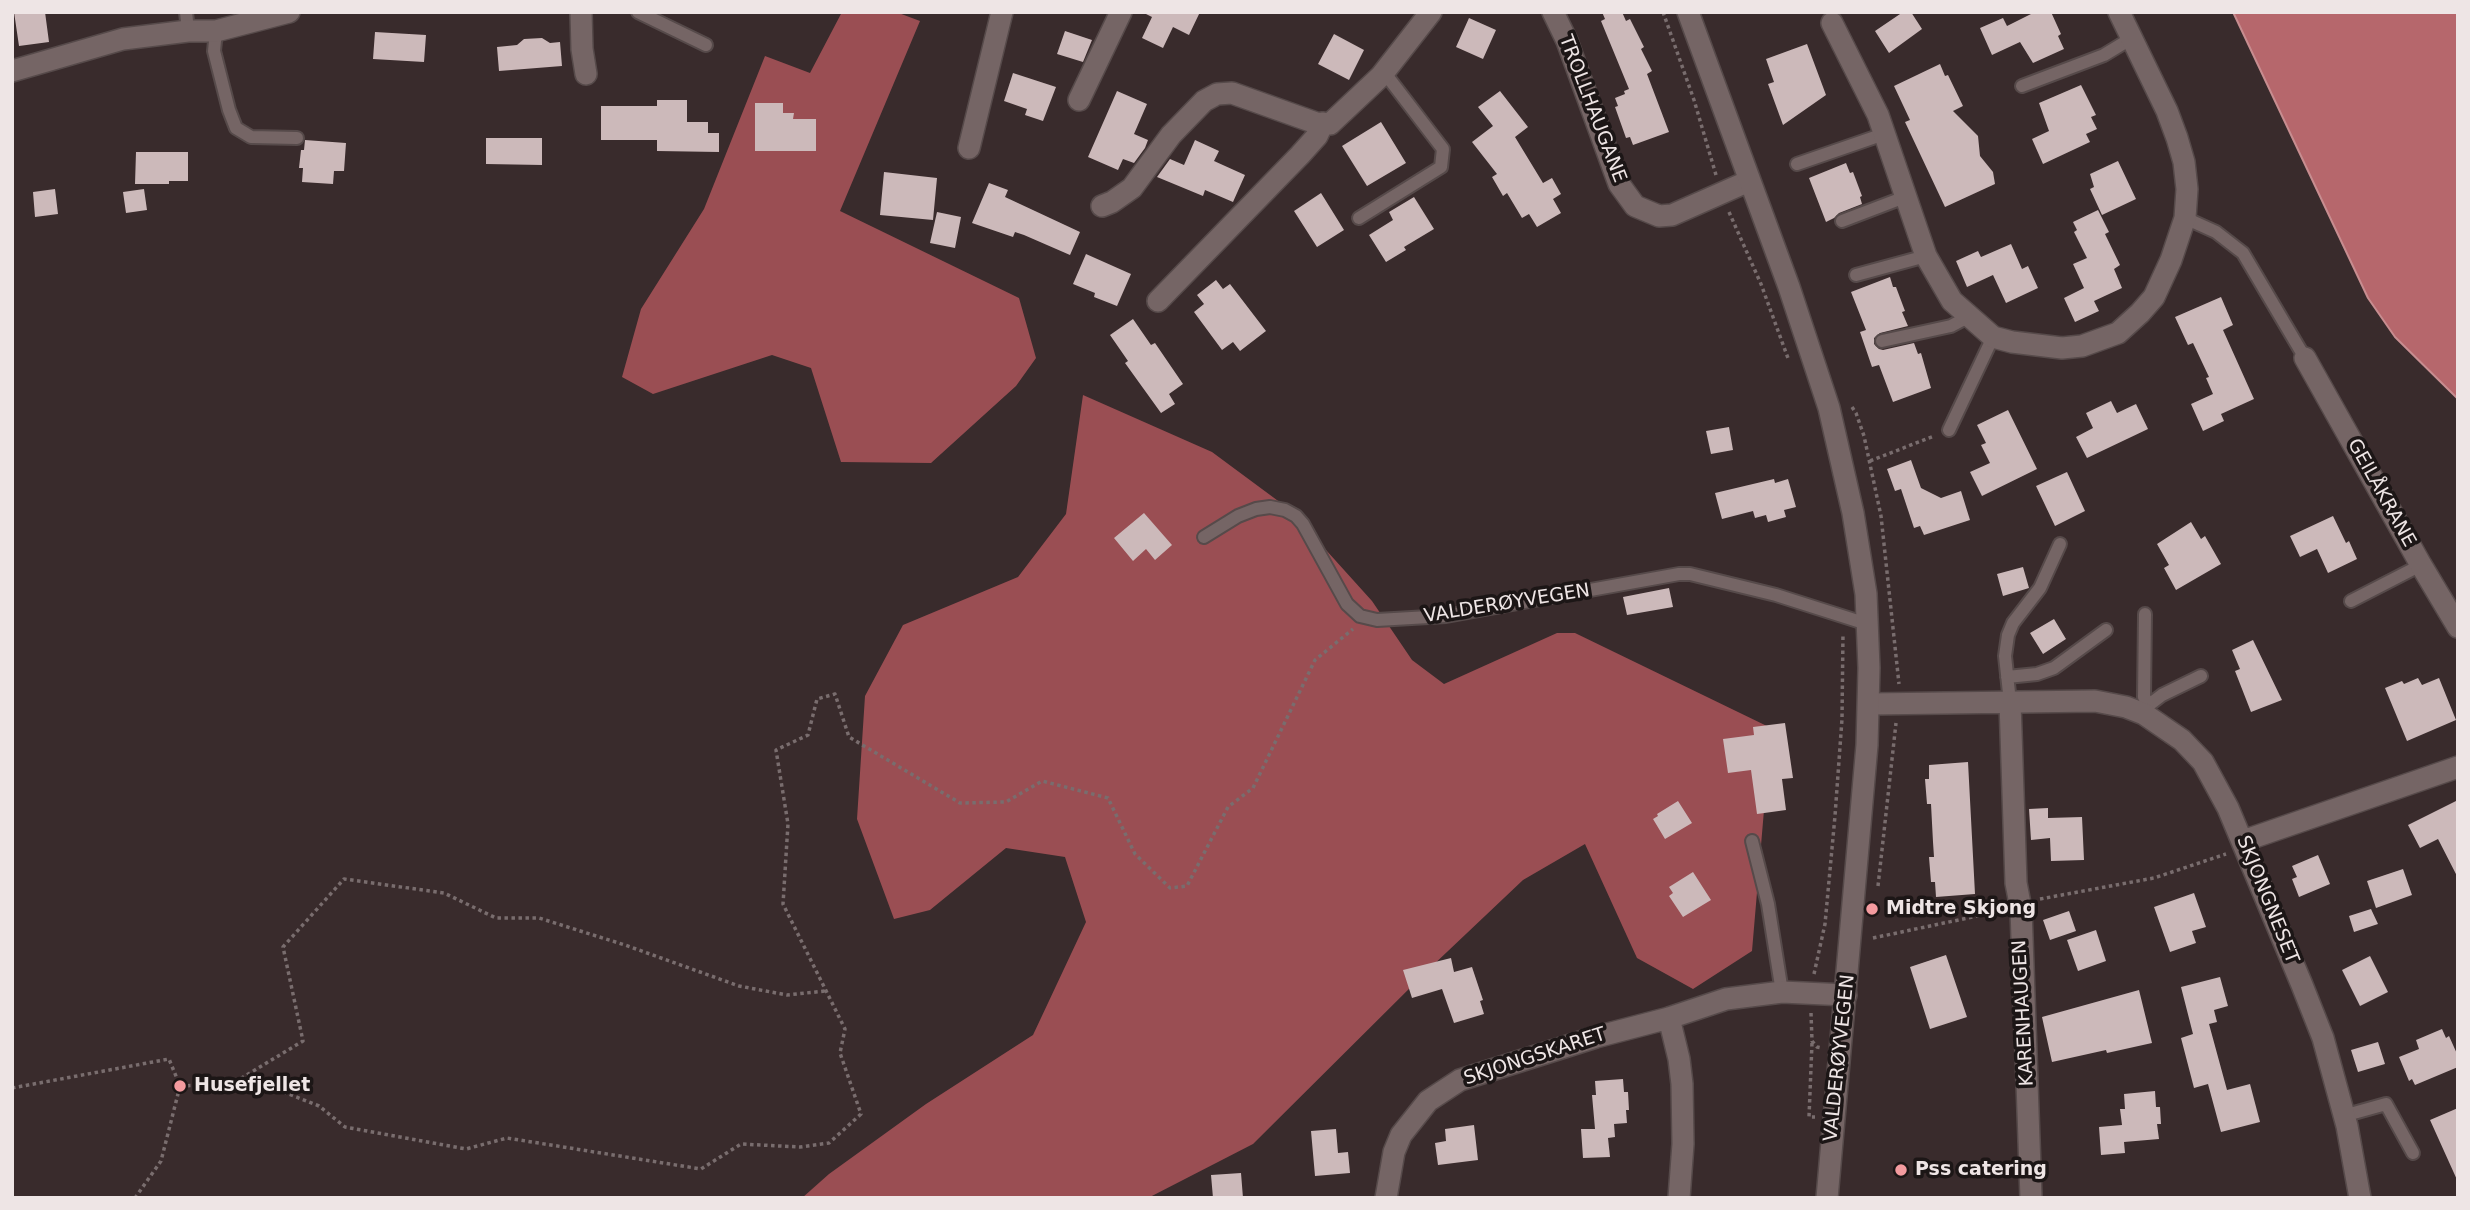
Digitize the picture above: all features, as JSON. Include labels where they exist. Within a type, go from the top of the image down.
[{"type":"street","points":[[12,71],[187,22],[216,31],[289,12]]},
{"type":"street","points":[[581,12],[586,74]]},
{"type":"street","points":[[969,148],[1002,12]]},
{"type":"street","points":[[1079,100],[1121,12]]},
{"type":"street","points":[[1102,206],[1132,188],[1171,135],[1204,102],[1217,94],[1232,93],[1316,123],[1330,124],[1384,72],[1431,12]]},
{"type":"street","name":"TROLLHAUGANE","points":[[1553,12],[1567,41],[1619,184],[1635,206],[1647,212],[1672,215],[1749,181]]},
{"type":"street","name":"VALDERØYVEGEN","points":[[1688,12],[1789,287],[1835,429],[1861,559],[1870,704],[1827,1198]]},
{"type":"street","points":[[1832,23],[1884,134],[1926,256],[1952,301],[1993,337],[2062,348],[2082,345],[2118,333],[2130,324],[2154,297],[2171,260],[2185,218],[2187,189],[2184,162],[2177,138],[2167,111],[2119,12]]},
{"type":"street","points":[[1158,301],[1300,155],[1317,136],[1323,123]]},
{"type":"street","name":"GEILÅKRANE","points":[[2305,358],[2458,626]]},
{"type":"street","name":"SKJONGNESET","points":[[1870,704],[2095,701],[2147,709],[2182,740],[2203,762],[2228,808],[2323,1038],[2360,1198]]},
{"type":"street","name":"KARENHAUGEN","points":[[2010,702],[2031,1198]]},
{"type":"street","points":[[2244,844],[2458,767]]},
{"type":"street","name":"SKJONGSKARET","points":[[1386,1198],[1394,1152],[1401,1135],[1428,1101],[1443,1090],[1480,1072],[1726,999],[1782,992],[1846,995]]},
{"type":"street","points":[[1669,1018],[1682,1084],[1683,1144],[1679,1198]]},
{"type":"lane","points":[[638,12],[706,45]]},
{"type":"lane","points":[[216,31],[214,51],[236,128],[251,137],[297,138]]},
{"type":"lane","points":[[2022,86],[2104,55],[2132,38]]},
{"type":"lane","points":[[1359,218],[1441,167],[1443,149],[1384,72]]},
{"type":"lane","points":[[1797,164],[1884,134]]},
{"type":"lane","points":[[1842,221],[1905,197]]},
{"type":"lane","points":[[2185,218],[2216,232],[2243,253],[2305,358]]},
{"type":"lane","points":[[1856,275],[1926,256]]},
{"type":"lane","points":[[1882,341],[1951,326],[1968,317]]},
{"type":"lane","points":[[1949,430],[1993,337]]},
{"type":"lane","points":[[1204,537],[1238,516],[1256,509],[1270,507],[1285,510],[1303,524],[1353,612],[1367,618]]},
{"type":"lane","points":[[2010,702],[2005,656],[2008,635],[2013,623],[2040,588],[2060,544]]},
{"type":"lane","points":[[2351,601],[2421,565]]},
{"type":"lane","name":"VALDERØYVEGEN","points":[[1367,618],[1391,620],[1446,616],[1690,574],[1776,595],[1867,624]]},
{"type":"lane","points":[[2145,614],[2144,697],[2147,709],[2184,683],[2200,676]]},
{"type":"lane","points":[[2007,677],[2038,674],[2054,668],[2106,630]]},
{"type":"lane","points":[[1752,841],[1768,904],[1782,992]]},
{"type":"lane","points":[[2343,1116],[2386,1104],[2413,1153]]},
{"type":"path","points":[[1662,12],[1701,119],[1721,194],[1761,284],[1789,361]]},
{"type":"path","points":[[1869,461],[1949,430]]},
{"type":"path","points":[[1841,1052],[1817,1047],[1812,1041],[1814,972],[1825,924],[1835,816],[1842,719],[1843,617]]},
{"type":"path","points":[[180,1086],[261,1083],[319,1106],[345,1127],[466,1149],[508,1138],[701,1169],[741,1144],[800,1147],[829,1143],[861,1114],[840,1054],[845,1030],[783,904],[788,824],[776,750],[808,735],[817,699],[835,694],[849,737],[960,803],[1006,802],[1042,781],[1108,799],[1135,854],[1170,888],[1187,886],[1228,807],[1253,788],[1315,660],[1367,618]]},
{"type":"path","points":[[1873,938],[2154,878],[2244,844]]},
{"type":"path","points":[[233,1084],[303,1041],[283,947],[344,878],[444,893],[496,918],[539,918],[625,945],[739,986],[787,995],[825,991]]},
{"type":"path","points":[[12,1088],[169,1059],[180,1086],[161,1161],[135,1198]]},
{"type":"shaded area","points":[[842,12],[896,12],[920,21],[840,211],[1019,298],[1036,358],[1016,386],[931,463],[841,462],[811,368],[772,355],[653,394],[622,377],[641,309],[704,209],[765,56],[810,73]]},
{"type":"shaded area","points":[[2233,12],[2458,12],[2458,399],[2395,337],[2368,298]]},
{"type":"shaded area","points":[[1083,395],[1212,452],[1289,509],[1372,601],[1412,660],[1444,684],[1557,633],[1575,633],[1771,728],[1752,951],[1693,989],[1637,958],[1585,844],[1523,880],[1253,1144],[1148,1198],[802,1198],[829,1174],[926,1104],[1033,1035],[1086,922],[1065,857],[1006,848],[930,910],[894,919],[857,819],[865,696],[903,625],[1018,577],[1066,514]]},
{"type":"building","points":[[14,12],[45,12],[49,42],[19,46]]},
{"type":"building","points":[[1142,12],[1200,12],[1189,35],[1173,27],[1163,48],[1142,38],[1152,17]]},
{"type":"building","points":[[1602,12],[1622,12],[1626,21],[1630,19],[1644,47],[1641,49],[1652,71],[1647,74],[1669,132],[1633,145],[1630,137],[1626,138],[1615,107],[1618,106],[1615,98],[1629,89],[1601,21],[1605,19]]},
{"type":"building","points":[[1903,12],[1911,12],[1922,29],[1889,53],[1875,31]]},
{"type":"building","points":[[2035,12],[2051,12],[2061,34],[2058,36],[2064,49],[2033,63],[2020,42],[1992,55],[1980,28],[2003,18],[2007,26]]},
{"type":"building","points":[[1469,18],[1496,30],[1483,59],[1456,47]]},
{"type":"building","points":[[1065,31],[1092,40],[1083,62],[1057,54]]},
{"type":"building","points":[[375,32],[426,35],[424,62],[373,59]]},
{"type":"building","points":[[1334,34],[1364,50],[1349,80],[1318,64]]},
{"type":"building","points":[[542,38],[550,43],[560,42],[562,66],[499,71],[497,47],[517,45],[524,39]]},
{"type":"building","points":[[1807,44],[1826,95],[1783,125],[1768,84],[1774,82],[1766,59]]},
{"type":"building","points":[[1940,64],[1963,106],[1953,111],[1978,136],[1980,156],[1993,172],[1995,184],[1945,207],[1905,122],[1910,120],[1894,86]]},
{"type":"building","points":[[1013,73],[1056,87],[1043,121],[1025,115],[1027,109],[1004,101]]},
{"type":"building","points":[[2081,85],[2096,115],[2091,117],[2097,129],[2086,134],[2090,142],[2043,164],[2032,139],[2049,131],[2039,103]]},
{"type":"building","points":[[1117,91],[1147,104],[1134,134],[1148,140],[1134,163],[1123,159],[1118,170],[1088,157]]},
{"type":"building","points":[[1500,91],[1528,127],[1515,137],[1543,183],[1552,178],[1561,194],[1553,199],[1561,213],[1537,227],[1529,214],[1522,218],[1507,193],[1503,196],[1492,177],[1497,174],[1472,142],[1493,126],[1478,107]]},
{"type":"building","points":[[657,100],[687,100],[687,122],[708,122],[708,133],[719,133],[719,152],[657,151],[657,140],[601,140],[601,106],[657,106]]},
{"type":"building","points":[[755,103],[783,103],[783,113],[794,113],[793,119],[816,119],[816,151],[755,151]]},
{"type":"building","points":[[1381,122],[1406,163],[1367,186],[1342,146]]},
{"type":"building","points":[[486,138],[542,138],[542,165],[486,164]]},
{"type":"building","points":[[305,140],[346,143],[344,171],[334,171],[333,184],[302,182],[303,168],[299,168]]},
{"type":"building","points":[[1195,140],[1219,151],[1214,161],[1245,175],[1233,202],[1205,190],[1203,196],[1157,177],[1170,159],[1184,165]]},
{"type":"building","points":[[136,152],[188,152],[188,181],[135,184]]},
{"type":"building","points":[[2118,161],[2136,199],[2102,215],[2090,189],[2094,187],[2090,174]]},
{"type":"building","points":[[1846,163],[1850,173],[1853,172],[1862,196],[1862,204],[1839,213],[1826,222],[1809,178]]},
{"type":"building","points":[[884,172],[937,178],[933,220],[880,215]]},
{"type":"building","points":[[989,183],[1008,190],[1005,197],[1080,232],[1070,255],[1015,232],[1013,237],[972,223]]},
{"type":"building","points":[[55,189],[58,214],[35,217],[33,192]]},
{"type":"building","points":[[144,189],[147,210],[126,213],[123,192]]},
{"type":"building","points":[[1321,193],[1344,230],[1317,247],[1294,211]]},
{"type":"building","points":[[1414,197],[1434,229],[1404,247],[1406,250],[1386,262],[1369,235],[1393,220],[1389,212]]},
{"type":"building","points":[[2098,210],[2109,232],[2105,234],[2120,265],[2114,269],[2122,288],[2094,301],[2099,311],[2075,322],[2064,298],[2084,288],[2073,264],[2087,258],[2074,232],[2077,230],[2073,222]]},
{"type":"building","points":[[937,212],[961,217],[955,248],[930,243]]},
{"type":"building","points":[[2011,244],[2022,269],[2028,266],[2038,288],[2006,303],[1993,275],[1967,287],[1956,261],[1978,251],[1981,257]]},
{"type":"building","points":[[1086,254],[1131,274],[1117,306],[1094,297],[1095,293],[1073,284]]},
{"type":"building","points":[[1890,277],[1905,311],[1902,312],[1908,326],[1880,333],[1874,338],[1874,344],[1883,350],[1914,343],[1918,354],[1921,353],[1931,388],[1893,402],[1879,365],[1872,367],[1860,332],[1866,330],[1851,292]]},
{"type":"building","points":[[1216,280],[1223,289],[1230,284],[1266,331],[1240,351],[1233,342],[1222,350],[1194,312],[1204,304],[1197,295]]},
{"type":"building","points":[[2221,297],[2233,325],[2223,330],[2254,399],[2221,414],[2224,421],[2203,431],[2191,404],[2213,394],[2206,378],[2209,377],[2193,343],[2188,345],[2175,317]]},
{"type":"building","points":[[1133,319],[1151,345],[1155,343],[1183,384],[1169,394],[1175,404],[1161,413],[1125,363],[1128,361],[1110,335]]},
{"type":"building","points":[[2111,401],[2117,413],[2136,404],[2148,429],[2087,458],[2076,437],[2093,428],[2086,413]]},
{"type":"building","points":[[2008,410],[2037,469],[1982,496],[1970,472],[1990,463],[1981,445],[1986,443],[1977,425]]},
{"type":"building","points":[[1729,427],[1733,450],[1711,454],[1706,431]]},
{"type":"building","points":[[1911,460],[1921,488],[1941,498],[1961,491],[1970,520],[1924,535],[1920,526],[1914,528],[1901,489],[1895,491],[1887,469]]},
{"type":"building","points":[[2067,472],[2085,511],[2055,526],[2036,486]]},
{"type":"building","points":[[1774,479],[1775,483],[1788,479],[1796,507],[1784,510],[1786,517],[1768,522],[1766,515],[1755,518],[1753,511],[1722,519],[1715,493]]},
{"type":"building","points":[[1144,513],[1172,545],[1155,560],[1146,549],[1133,561],[1114,538]]},
{"type":"building","points":[[2333,516],[2357,559],[2328,573],[2317,549],[2300,557],[2290,536]]},
{"type":"building","points":[[2191,522],[2201,539],[2205,536],[2221,564],[2176,590],[2164,568],[2169,565],[2157,544]]},
{"type":"building","points":[[2023,567],[2029,588],[2003,596],[1997,574]]},
{"type":"building","points":[[1669,588],[1673,607],[1627,615],[1623,597]]},
{"type":"building","points":[[2054,619],[2066,639],[2043,654],[2030,633]]},
{"type":"building","points":[[2253,640],[2282,700],[2251,712],[2235,671],[2240,669],[2232,650]]},
{"type":"building","points":[[2418,678],[2422,685],[2439,678],[2456,720],[2407,741],[2385,688]]},
{"type":"building","points":[[1785,723],[1793,778],[1782,779],[1786,810],[1757,814],[1751,770],[1728,773],[1723,739],[1754,735],[1753,727]]},
{"type":"building","points":[[1968,762],[1975,894],[1936,897],[1935,882],[1931,882],[1929,857],[1934,857],[1931,804],[1927,804],[1925,779],[1929,779],[1929,765]]},
{"type":"building","points":[[2458,800],[2458,878],[2438,839],[2420,848],[2408,825]]},
{"type":"building","points":[[1678,801],[1692,823],[1665,839],[1653,819]]},
{"type":"building","points":[[2048,808],[2048,818],[2082,817],[2084,860],[2051,861],[2050,838],[2031,840],[2029,809]]},
{"type":"building","points":[[2318,855],[2330,884],[2299,897],[2292,879],[2297,877],[2292,866]]},
{"type":"building","points":[[2403,869],[2412,895],[2376,908],[2367,881]]},
{"type":"building","points":[[1693,872],[1711,900],[1683,917],[1669,896],[1673,893],[1669,887]]},
{"type":"building","points":[[2194,893],[2206,927],[2192,931],[2196,943],[2170,952],[2154,907]]},
{"type":"building","points":[[2371,909],[2378,924],[2354,932],[2349,916]]},
{"type":"building","points":[[2069,911],[2076,931],[2050,940],[2043,920]]},
{"type":"building","points":[[2096,930],[2106,961],[2078,971],[2067,940]]},
{"type":"building","points":[[1946,955],[1967,1017],[1930,1029],[1910,967]]},
{"type":"building","points":[[2370,956],[2388,992],[2360,1006],[2342,970]]},
{"type":"building","points":[[1451,958],[1454,972],[1472,967],[1483,1000],[1480,1001],[1484,1014],[1454,1023],[1442,989],[1412,998],[1403,970]]},
{"type":"building","points":[[2220,977],[2228,1006],[2214,1010],[2217,1022],[2209,1024],[2227,1090],[2250,1084],[2260,1122],[2221,1132],[2208,1084],[2194,1088],[2181,1038],[2193,1034],[2181,987]]},
{"type":"building","points":[[2139,990],[2152,1043],[2052,1062],[2042,1017]]},
{"type":"building","points":[[2442,1029],[2446,1038],[2449,1036],[2458,1056],[2458,1067],[2415,1085],[2412,1079],[2409,1081],[2399,1057],[2419,1049],[2416,1040]]},
{"type":"building","points":[[2378,1042],[2385,1064],[2358,1072],[2351,1050]]},
{"type":"building","points":[[1623,1079],[1624,1092],[1628,1092],[1627,1123],[1614,1124],[1615,1137],[1608,1138],[1610,1157],[1583,1158],[1581,1129],[1595,1129],[1592,1095],[1596,1095],[1595,1081]]},
{"type":"building","points":[[2155,1091],[2156,1107],[2160,1107],[2161,1124],[2157,1124],[2159,1139],[2124,1142],[2125,1153],[2101,1155],[2099,1127],[2122,1125],[2120,1109],[2125,1109],[2124,1094]]},
{"type":"building","points":[[2458,1108],[2458,1182],[2430,1120]]},
{"type":"building","points":[[1474,1125],[1478,1160],[1438,1165],[1435,1143],[1446,1141],[1445,1129]]},
{"type":"building","points":[[1336,1129],[1338,1153],[1348,1152],[1350,1173],[1315,1176],[1311,1131]]},
{"type":"building","points":[[1241,1173],[1243,1198],[1213,1198],[1211,1175]]},
{"type":"place","name":"Midtre Skjong","points":[[1872,909]]},
{"type":"place","name":"Husefjellet","points":[[180,1086]]},
{"type":"place","name":"Pss catering","points":[[1901,1170]]}]
